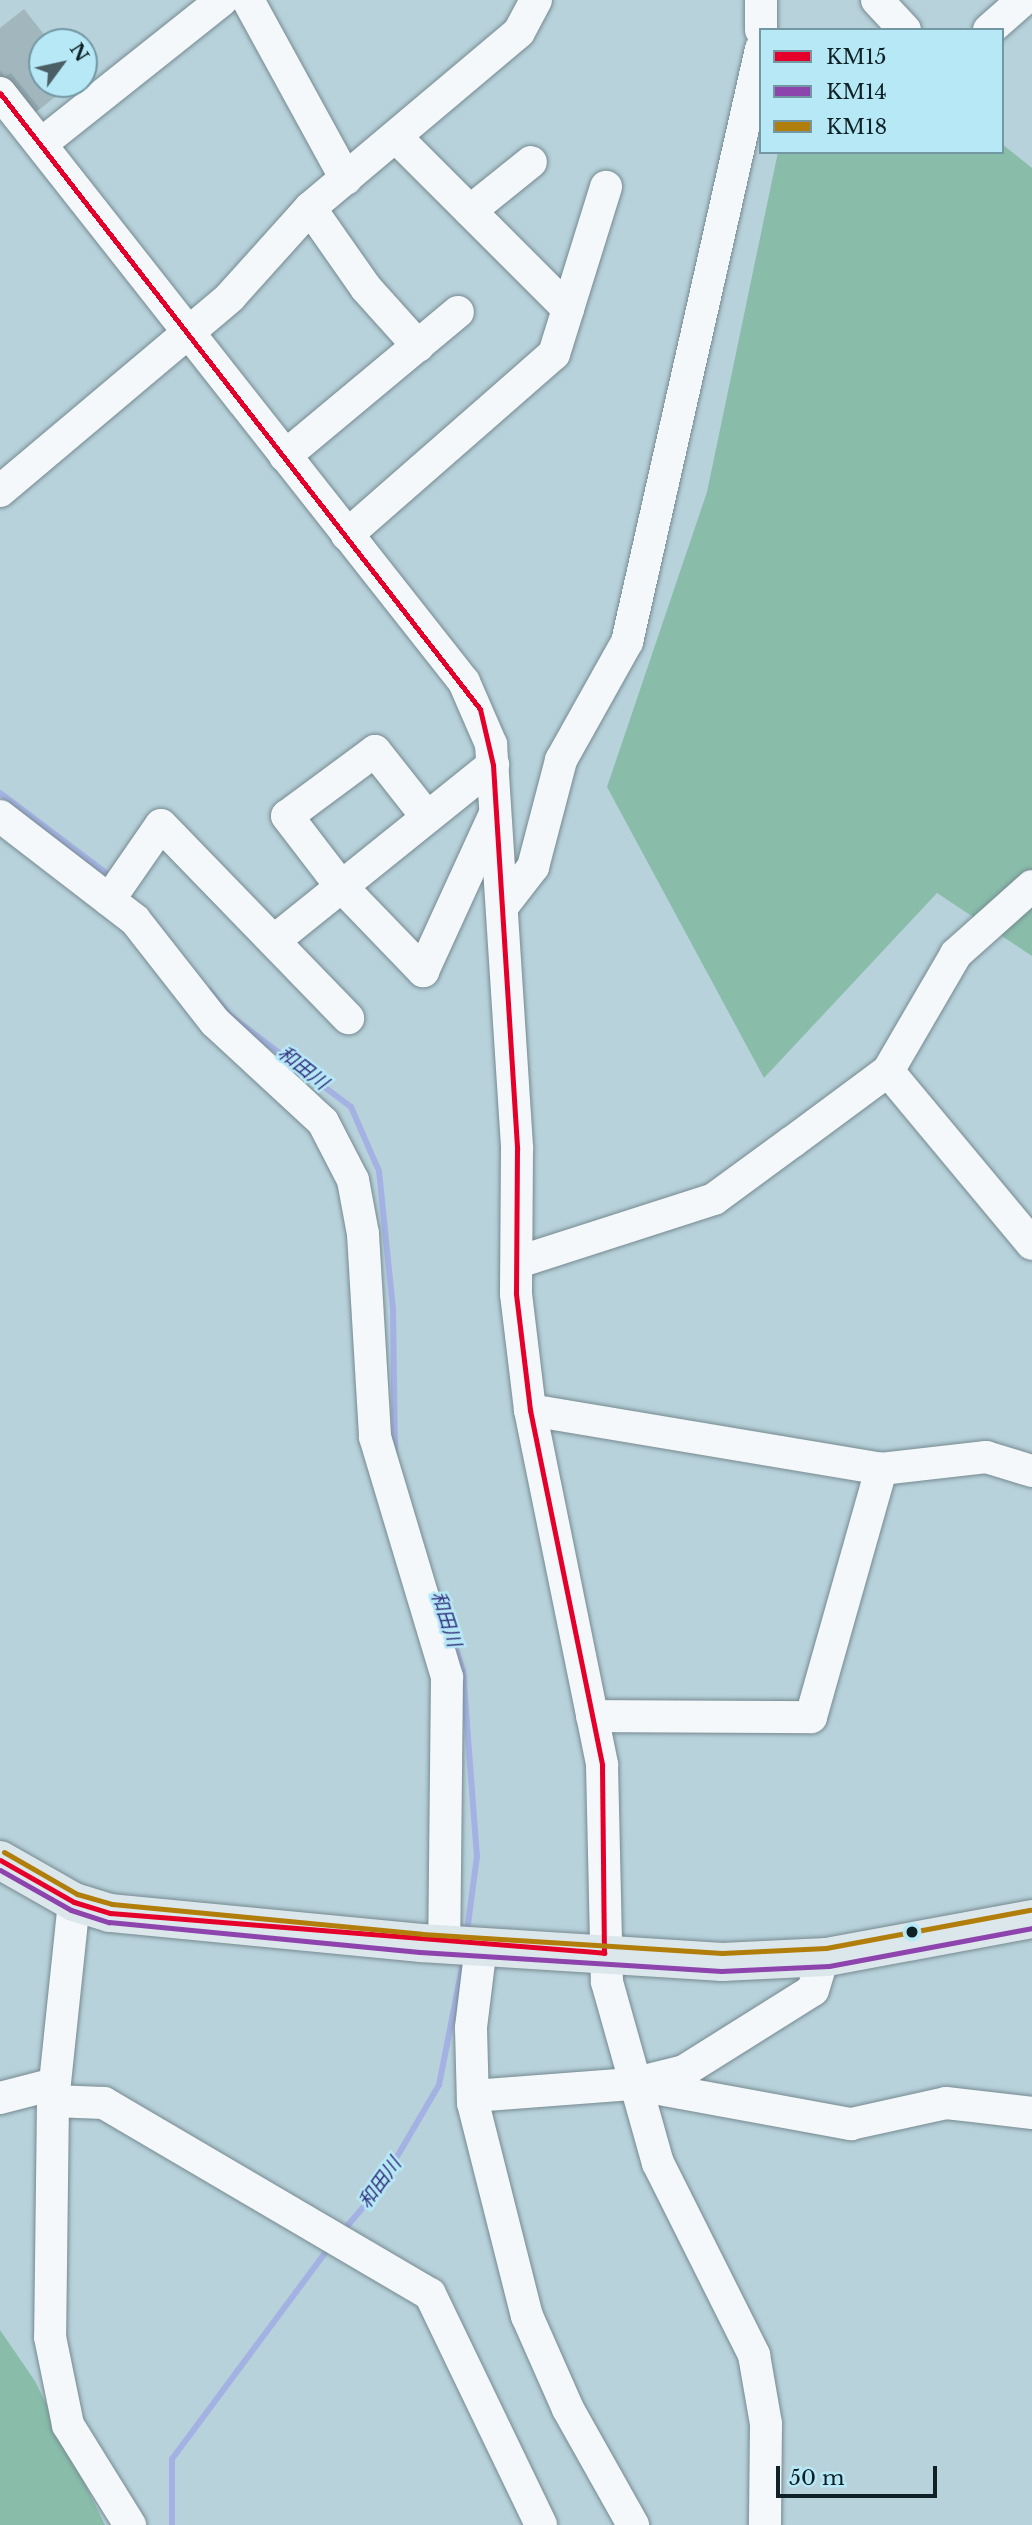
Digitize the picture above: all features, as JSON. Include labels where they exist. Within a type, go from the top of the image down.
[{"type":"main road","points":[[0,1860],[74,1902],[110,1913],[463,1945],[722,1962],[823,1958],[1032,1919]]},
{"type":"street","points":[[41,144],[222,0]]},
{"type":"street","points":[[248,0],[346,179]]},
{"type":"street","points":[[0,491],[230,297],[310,208],[519,32],[537,0]]},
{"type":"street","points":[[761,0],[761,28]]},
{"type":"street","points":[[877,0],[903,28]]},
{"type":"street","points":[[991,28],[1023,0]]},
{"type":"street","points":[[502,907],[533,867],[561,760],[627,642],[759,58]]},
{"type":"street","points":[[0,93],[186,335],[464,682],[480,709],[493,765],[518,1262],[530,1410],[592,1716],[606,1806],[604,1953],[632,2084],[658,2163],[754,2355],[765,2424],[765,2525]]},
{"type":"street","points":[[396,137],[568,309]]},
{"type":"street","points":[[470,211],[531,162]]},
{"type":"street","points":[[347,535],[554,354],[606,187]]},
{"type":"street","points":[[310,208],[366,288],[418,346]]},
{"type":"street","points":[[285,456],[458,313]]},
{"type":"street","points":[[427,817],[375,751],[287,816],[340,885],[423,971],[495,814]]},
{"type":"street","points":[[275,940],[340,885],[493,765]]},
{"type":"street","points":[[0,816],[135,920],[215,1022],[323,1122],[353,1180],[363,1234],[375,1437],[447,1677],[463,1945],[471,2028],[473,2096],[527,2316],[568,2409],[633,2525]]},
{"type":"street","points":[[109,900],[161,825],[348,1018]]},
{"type":"street","points":[[518,1262],[714,1199],[888,1071],[956,954],[1032,886]]},
{"type":"street","points":[[888,1071],[1032,1244]]},
{"type":"street","points":[[530,1410],[881,1469],[986,1457],[1032,1471]]},
{"type":"street","points":[[592,1716],[811,1717],[881,1469]]},
{"type":"street","points":[[74,1902],[53,2092],[50,2337],[68,2425],[130,2525]]},
{"type":"street","points":[[473,2096],[632,2084],[684,2071],[813,1990],[823,1958]]},
{"type":"street","points":[[632,2084],[851,2124],[946,2103],[1032,2113]]},
{"type":"street","points":[[0,2098],[53,2092],[104,2103],[430,2294],[541,2525]]},
{"type":"green space","points":[[1004,146],[1032,168],[1032,956],[937,893],[764,1078],[607,787],[707,492],[778,154],[1004,154]]},
{"type":"green space","points":[[0,2330],[35,2381],[105,2525],[0,2525]]},
{"type":"building","points":[[24,9],[39,28],[28,28],[28,94],[11,73],[5,77],[0,70],[0,28]]},
{"type":"building","points":[[31,98],[54,98],[40,109]]},
{"type":"waterway","name":"和田川","points":[[0,793],[113,878]]},
{"type":"waterway","name":"和田川","points":[[209,990],[232,1017],[351,1107],[379,1171],[393,1308],[395,1458]]},
{"type":"waterway","name":"和田川","points":[[441,1601],[463,1671],[477,1856],[467,1932]]},
{"type":"waterway","name":"和田川","points":[[342,2232],[377,2191],[439,2085],[464,1957]]},
{"type":"waterway","name":"和田川","points":[[172,2525],[172,2459],[330,2246]]},
{"type":"transit line","name":"KM15","points":[[0,93],[480,709],[493,765],[517,1149],[516,1294],[530,1410],[602,1765],[604,1953]]},
{"type":"transit line","name":"KM18","points":[[4,1852],[77,1894],[112,1904],[422,1934],[722,1953],[826,1948],[1030,1910]]},
{"type":"transit line","name":"KM15","points":[[0,1860],[74,1902],[110,1913],[604,1953]]},
{"type":"transit line","name":"KM14","points":[[0,1870],[71,1910],[109,1922],[420,1952],[721,1971],[829,1966],[1032,1928]]}]
